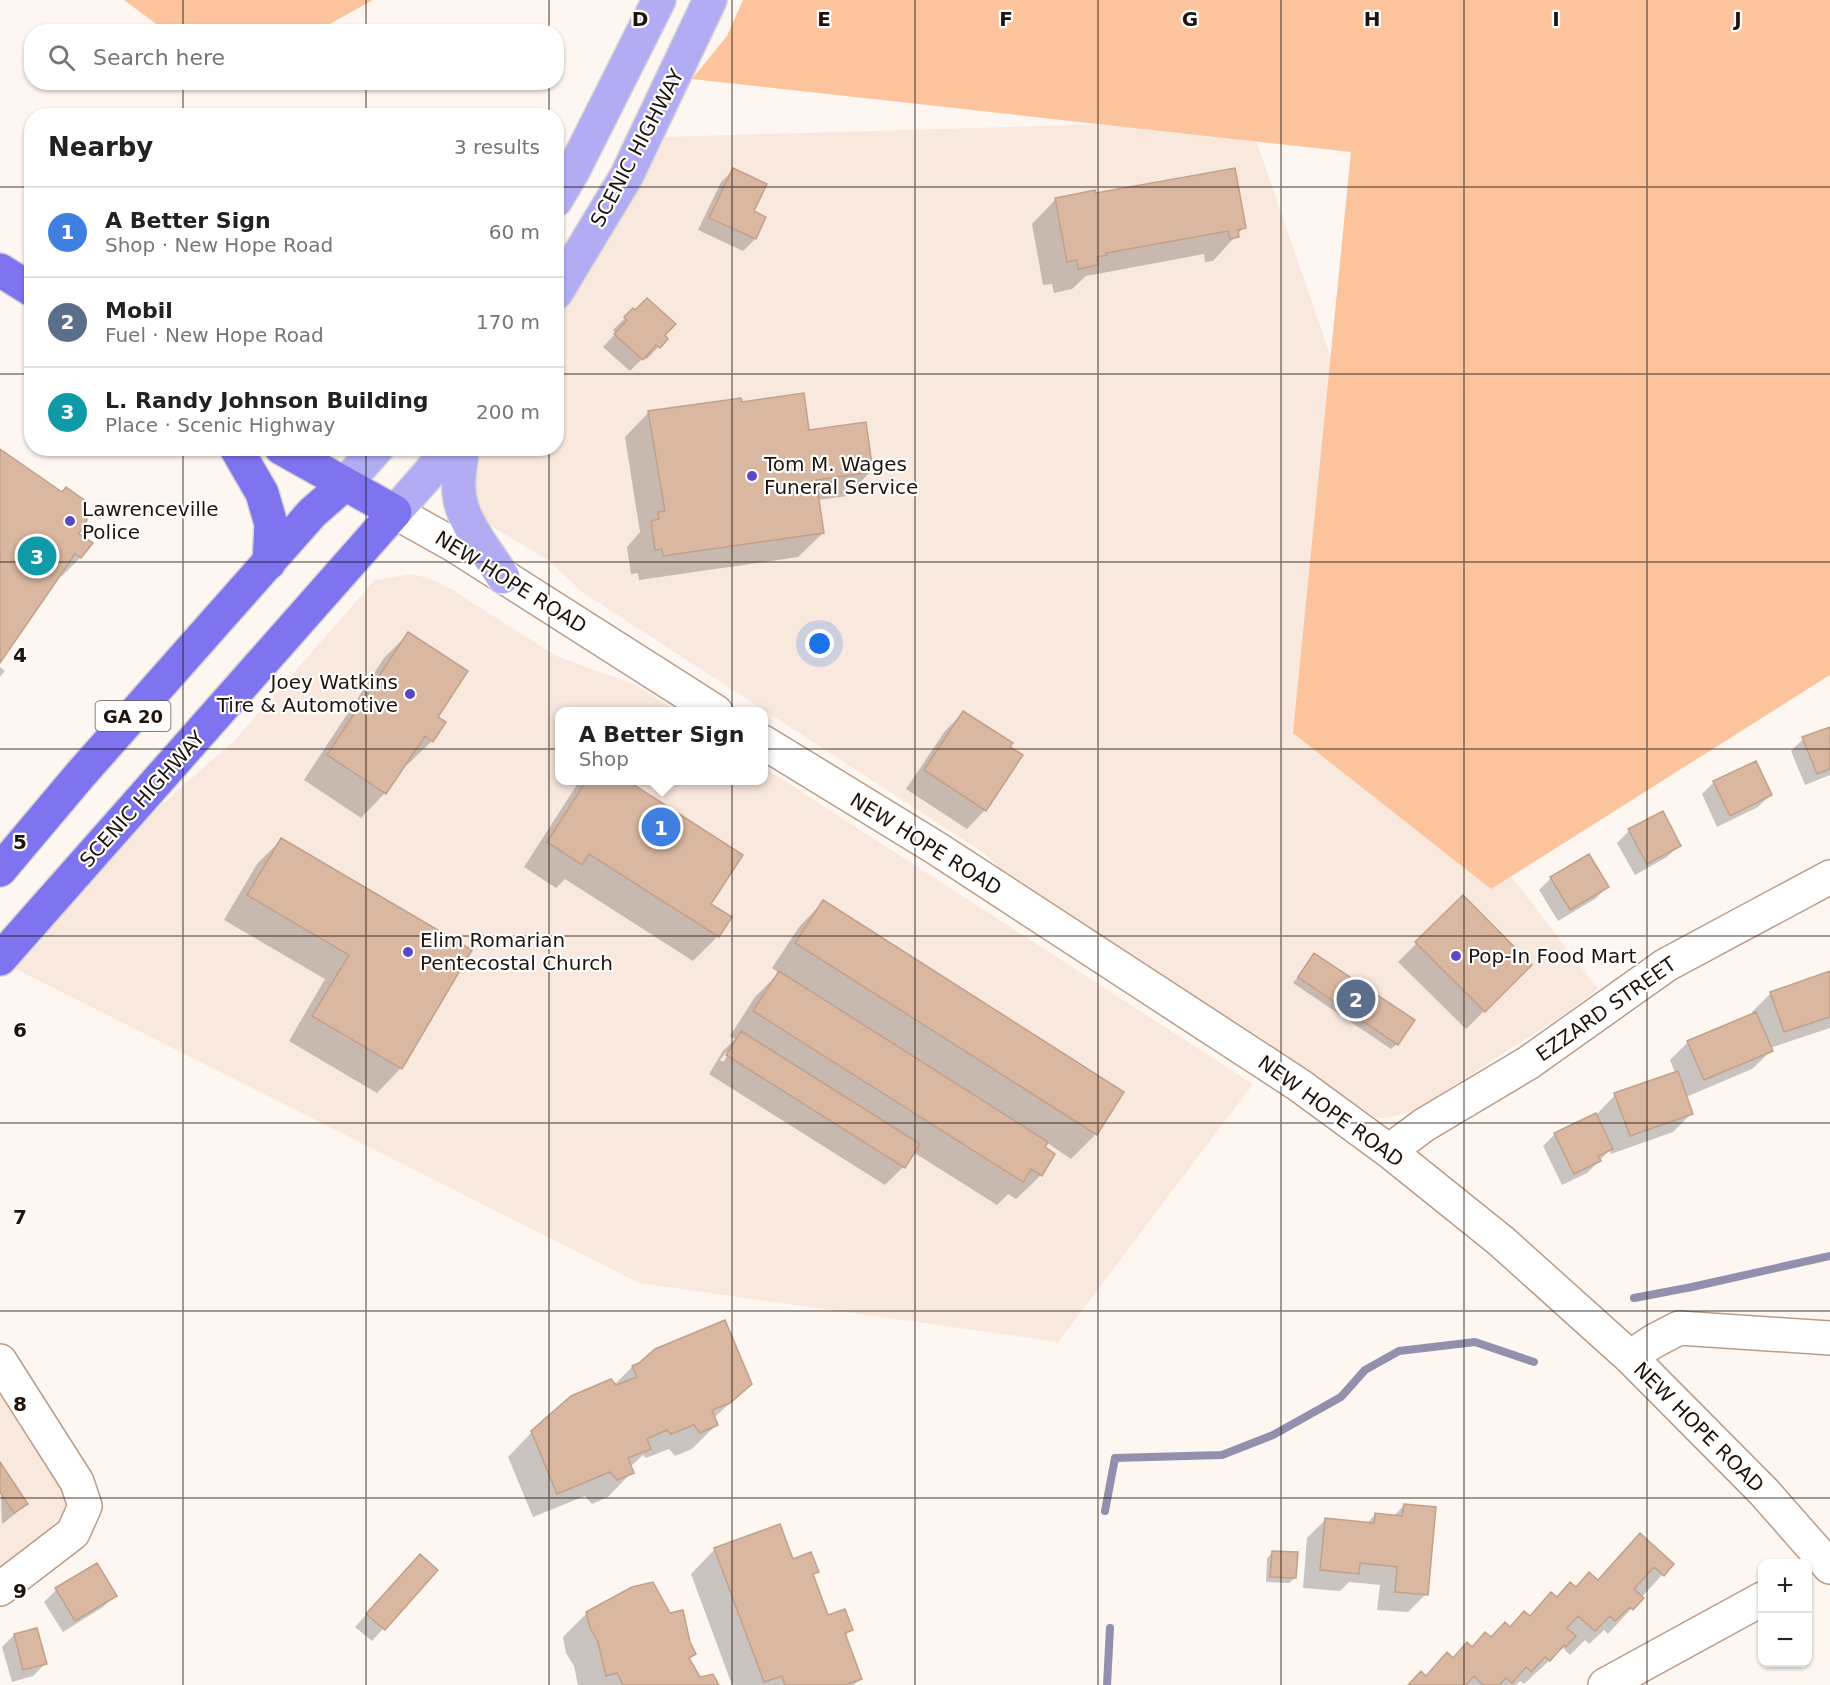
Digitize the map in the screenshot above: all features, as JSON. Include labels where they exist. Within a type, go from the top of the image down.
[{"type":"highway","points":[[0,270],[24,285]]},
{"type":"highway","points":[[241,456],[262,493],[271,525],[268,563]]},
{"type":"highway","points":[[295,456],[395,512]]},
{"type":"highway","points":[[268,563],[312,513],[345,484]]},
{"type":"highway","name":"SCENIC HIGHWAY","points":[[0,959],[395,512]]},
{"type":"highway","name":"GA 20","points":[[0,870],[80,775],[268,563]]},
{"type":"main road","points":[[564,186],[659,0]]},
{"type":"main road","name":"SCENIC HIGHWAY","points":[[564,280],[626,177],[710,0]]},
{"type":"main road","points":[[345,484],[370,456]]},
{"type":"main road","name":"SCENIC HIGHWAY","points":[[395,512],[442,456]]},
{"type":"main road","points":[[462,456],[459,473],[461,505],[472,528],[503,577]]},
{"type":"street","name":"NEW HOPE ROAD","points":[[395,512],[448,541],[710,707]]},
{"type":"street","name":"NEW HOPE ROAD","points":[[768,745],[936,848],[1299,1085],[1389,1151],[1509,1248],[1630,1358],[1764,1492],[1822,1570]]},
{"type":"street","name":"EZZARD STREET","points":[[1389,1151],[1424,1125],[1528,1063],[1666,965],[1830,877]]},
{"type":"street","points":[[1630,1358],[1654,1341],[1679,1328],[1830,1338]]},
{"type":"street","points":[[0,1361],[77,1482],[85,1506],[73,1533],[0,1589]]},
{"type":"street","points":[[1620,1682],[1758,1601]]},
{"type":"shaded area","points":[[124,0],[373,0],[330,24],[156,24]]},
{"type":"shaded area","points":[[743,0],[1830,0],[1830,675],[1491,889],[1293,733],[1351,152],[692,79],[727,36]]},
{"type":"shaded area","points":[[1249,120],[1510,875],[1598,989],[1566,1013],[1416,1110],[1387,1118],[1376,1118],[1176,986],[1021,889],[984,853],[768,713],[768,707],[759,707],[582,592],[548,560],[488,524],[475,504],[474,456],[564,456],[564,305],[598,252],[665,137]]},
{"type":"shaded area","points":[[412,574],[431,579],[451,589],[556,656],[636,685],[671,707],[555,707],[555,785],[768,785],[768,770],[1253,1084],[1058,1342],[639,1283],[12,967],[150,815],[235,740],[375,580]]},
{"type":"shaded area","points":[[0,1385],[70,1498],[64,1522],[0,1572]]},
{"type":"building","points":[[733,168],[767,184],[754,211],[766,217],[756,239],[709,218]]},
{"type":"building","points":[[1235,168],[1246,228],[1238,230],[1239,237],[1230,239],[1228,231],[1106,253],[1107,255],[1097,257],[1098,265],[1078,269],[1077,260],[1067,262],[1055,198],[1095,190],[1096,193]]},
{"type":"building","points":[[647,298],[676,324],[665,335],[668,339],[660,348],[656,345],[643,360],[614,334],[627,320],[624,317]]},
{"type":"building","name":"Tom M. Wages Funeral Service","points":[[804,393],[809,430],[866,422],[873,472],[816,480],[824,533],[663,556],[662,549],[655,550],[651,521],[659,519],[658,512],[665,511],[648,411],[741,398],[742,402]]},
{"type":"building","points":[[0,449],[62,492],[66,487],[87,502],[83,508],[87,520],[79,534],[93,543],[81,558],[75,554],[0,663]]},
{"type":"building","name":"Joey Watkins Tire & Automotive","points":[[408,632],[468,671],[438,717],[446,722],[433,742],[425,736],[386,794],[327,755]]},
{"type":"building","points":[[963,711],[1013,743],[1010,747],[1023,755],[986,811],[924,770]]},
{"type":"building","points":[[1830,727],[1830,769],[1817,774],[1802,737]]},
{"type":"building","points":[[1756,761],[1772,795],[1730,816],[1713,781]]},
{"type":"building","points":[[584,785],[634,785],[743,855],[711,904],[732,917],[719,937],[589,854],[582,865],[547,842]]},
{"type":"building","points":[[1663,811],[1681,846],[1647,864],[1628,829]]},
{"type":"building","name":"Elim Romarian Pentecostal Church","points":[[281,838],[472,950],[402,1069],[312,1016],[349,955],[247,895]]},
{"type":"building","points":[[1589,854],[1609,887],[1570,910],[1550,877]]},
{"type":"building","points":[[1463,895],[1532,965],[1485,1012],[1415,942]]},
{"type":"building","points":[[823,900],[1124,1092],[1097,1135],[795,943]]},
{"type":"building","points":[[1314,953],[1415,1020],[1398,1045],[1298,977]]},
{"type":"building","points":[[779,971],[1048,1142],[1045,1147],[1055,1154],[1042,1176],[1031,1169],[1023,1182],[753,1011]]},
{"type":"building","points":[[1830,971],[1830,1017],[1784,1032],[1770,992]]},
{"type":"building","points":[[1756,1012],[1773,1051],[1704,1080],[1687,1041]]},
{"type":"building","points":[[741,1031],[920,1144],[905,1168],[726,1055]]},
{"type":"building","points":[[1678,1071],[1693,1114],[1630,1136],[1614,1093]]},
{"type":"building","points":[[1596,1113],[1613,1149],[1598,1156],[1601,1161],[1574,1174],[1554,1133]]},
{"type":"building","points":[[725,1320],[752,1384],[730,1403],[712,1410],[718,1425],[700,1433],[694,1425],[671,1434],[667,1430],[647,1439],[651,1449],[628,1458],[634,1473],[617,1480],[610,1472],[557,1494],[531,1431],[571,1396],[611,1379],[616,1385],[637,1377],[632,1366],[655,1349]]},
{"type":"building","points":[[0,1462],[28,1504],[14,1513],[0,1492]]},
{"type":"building","points":[[1404,1504],[1436,1507],[1428,1595],[1395,1592],[1397,1567],[1360,1563],[1359,1574],[1320,1570],[1325,1518],[1374,1523],[1375,1513],[1402,1516]]},
{"type":"building","points":[[780,1524],[793,1559],[811,1552],[819,1572],[813,1574],[828,1615],[845,1609],[853,1630],[845,1633],[862,1679],[845,1685],[785,1685],[782,1676],[764,1682],[714,1548]]},
{"type":"building","points":[[1640,1533],[1674,1564],[1664,1576],[1654,1567],[1634,1589],[1644,1598],[1633,1610],[1630,1607],[1615,1621],[1610,1616],[1595,1631],[1578,1616],[1567,1628],[1576,1636],[1566,1647],[1564,1645],[1550,1661],[1545,1657],[1531,1672],[1526,1667],[1512,1683],[1506,1678],[1499,1685],[1483,1685],[1474,1676],[1466,1685],[1408,1685],[1421,1671],[1426,1676],[1447,1652],[1453,1658],[1467,1642],[1472,1647],[1485,1632],[1491,1637],[1505,1622],[1510,1627],[1524,1611],[1530,1616],[1551,1592],[1557,1597],[1570,1582],[1576,1587],[1589,1572],[1598,1580]]},
{"type":"building","points":[[1272,1551],[1298,1552],[1296,1578],[1270,1577]]},
{"type":"building","points":[[420,1554],[438,1570],[385,1630],[366,1614]]},
{"type":"building","points":[[97,1563],[117,1596],[75,1621],[55,1588]]},
{"type":"building","points":[[653,1582],[670,1613],[683,1610],[690,1642],[696,1654],[689,1658],[700,1677],[713,1674],[719,1685],[623,1685],[617,1673],[606,1676],[598,1642],[590,1628],[586,1612],[632,1587]]},
{"type":"building","points":[[37,1628],[47,1664],[23,1670],[14,1634]]},
{"type":"waterway","points":[[1634,1298],[1830,1256]]},
{"type":"waterway","points":[[1105,1511],[1115,1458],[1222,1455],[1273,1435],[1341,1397],[1365,1370],[1399,1351],[1475,1342],[1534,1362]]},
{"type":"waterway","points":[[1107,1685],[1110,1628]]},
{"type":"place","name":"Tom M. Wages Funeral Service","points":[[752,476]]},
{"type":"place","name":"Lawrenceville Police","points":[[70,521]]},
{"type":"place","name":"L. Randy Johnson Building","points":[[37,556]]},
{"type":"place","name":"Joey Watkins Tire & Automotive","points":[[410,694]]},
{"type":"place","name":"A Better Sign","points":[[661,827]]},
{"type":"place","name":"Elim Romarian Pentecostal Church","points":[[408,952]]},
{"type":"place","name":"Pop-In Food Mart","points":[[1456,956]]},
{"type":"place","name":"Mobil","points":[[1356,999]]}]
